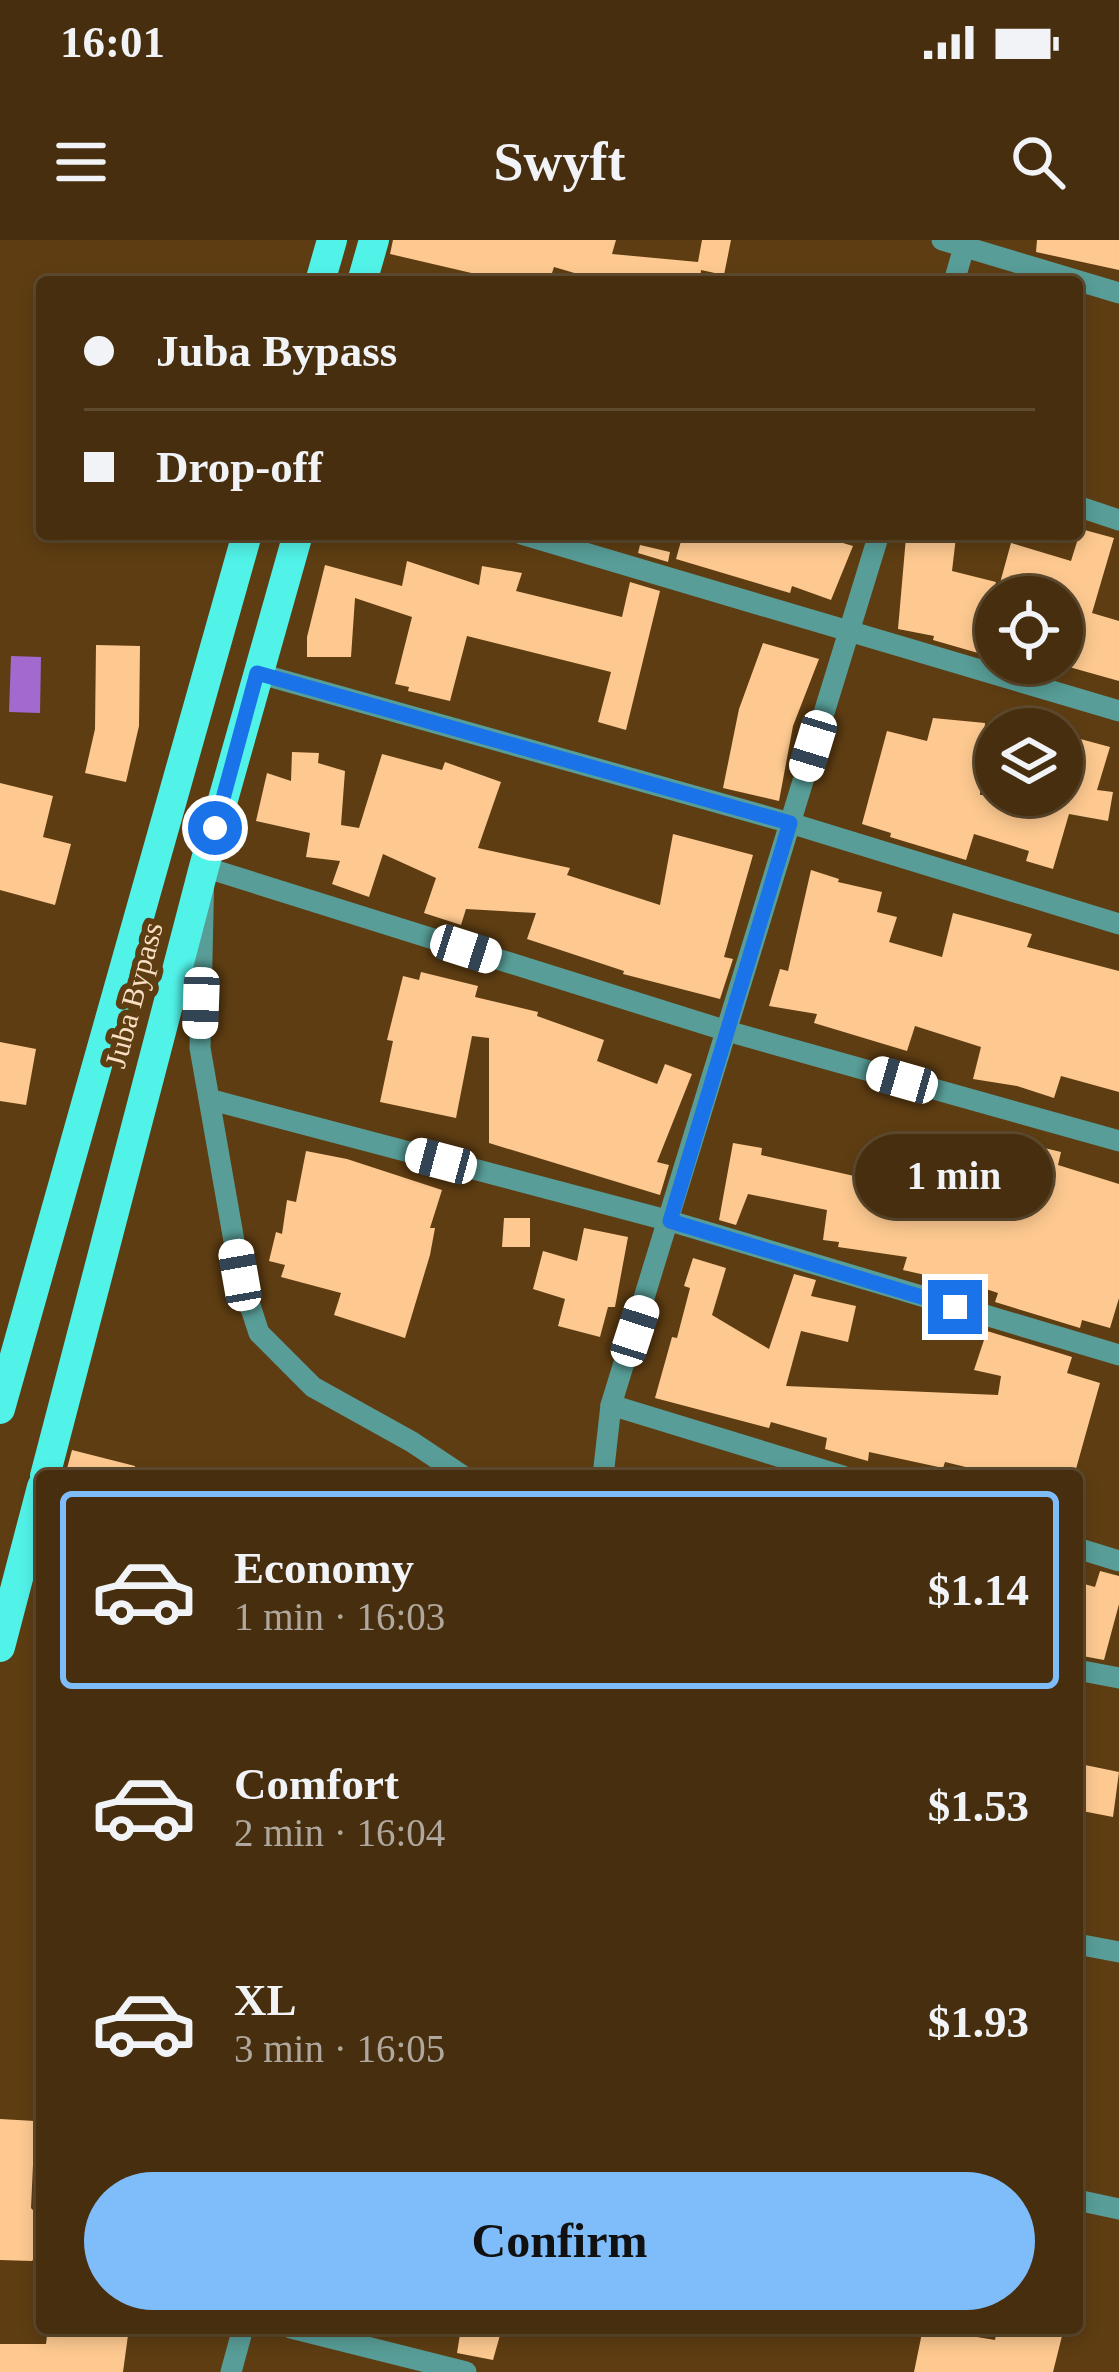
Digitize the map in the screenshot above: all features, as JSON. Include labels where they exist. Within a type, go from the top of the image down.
[{"type":"main road","points":[[322,276],[332,240]]},
{"type":"main road","points":[[364,276],[374,240]]},
{"type":"main road","name":"Juba Bypass","points":[[0,1409],[245,540]]},
{"type":"main road","name":"Juba Bypass","points":[[47,1470],[204,867],[296,540]]},
{"type":"main road","points":[[0,1647],[36,1510]]},
{"type":"street","points":[[955,276],[958,242],[1065,276]]},
{"type":"street","points":[[1083,282],[1119,293]]},
{"type":"street","points":[[1083,508],[1119,520]]},
{"type":"street","points":[[542,540],[1119,711]]},
{"type":"street","points":[[604,1470],[611,1405],[877,540]]},
{"type":"street","points":[[257,673],[790,823],[1119,924]]},
{"type":"street","points":[[454,1470],[314,1387],[259,1333],[240,1275],[200,1048],[204,867],[727,1031],[1119,1141]]},
{"type":"street","points":[[212,1100],[670,1221],[1119,1355]]},
{"type":"street","points":[[611,1405],[823,1470]]},
{"type":"street","points":[[1083,1550],[1119,1561]]},
{"type":"street","points":[[1083,1671],[1119,1678]]},
{"type":"street","points":[[1083,1945],[1119,1952]]},
{"type":"street","points":[[1083,2201],[1119,2209]]},
{"type":"street","points":[[231,2372],[241,2334]]},
{"type":"street","points":[[315,2334],[466,2372]]},
{"type":"shaded area","points":[[11,656],[41,657],[40,713],[9,712]]},
{"type":"building","points":[[393,240],[616,240],[612,254],[698,262],[702,240],[731,240],[724,275],[701,270],[700,276],[585,276],[554,267],[551,276],[484,276],[390,254]]},
{"type":"building","points":[[1037,240],[1119,240],[1119,270],[1036,252]]},
{"type":"building","points":[[1083,530],[1114,538],[1092,613],[1119,621],[1119,681],[1083,671],[1083,576],[1002,576],[1011,543],[1071,561],[1078,540],[1083,540]]},
{"type":"building","points":[[681,540],[833,540],[853,546],[831,600],[792,586],[790,593],[676,559]]},
{"type":"building","points":[[906,540],[956,540],[952,571],[975,577],[975,652],[933,640],[934,636],[898,629]]},
{"type":"building","points":[[640,545],[670,552],[668,562],[638,553]]},
{"type":"building","points":[[407,561],[479,585],[482,566],[522,573],[516,591],[622,617],[630,582],[660,591],[626,730],[598,722],[611,672],[467,636],[450,701],[408,691],[409,687],[395,684],[412,617],[355,598],[351,657],[307,657],[307,637],[325,565],[402,586]]},
{"type":"building","points":[[763,643],[819,659],[793,726],[779,801],[723,788],[739,709]]},
{"type":"building","points":[[96,645],[140,646],[139,726],[126,782],[85,773],[95,729]]},
{"type":"building","points":[[933,718],[975,722],[975,816],[1068,816],[1053,869],[1026,861],[1029,851],[974,834],[966,860],[862,824],[887,731],[927,741]]},
{"type":"building","points":[[1083,740],[1110,747],[1097,790],[1113,792],[1108,821],[1080,816]]},
{"type":"building","points":[[292,752],[319,753],[318,763],[345,771],[341,825],[359,828],[382,754],[442,770],[445,762],[501,782],[478,848],[570,868],[567,875],[660,905],[673,834],[753,855],[724,957],[733,959],[720,999],[623,974],[527,939],[536,913],[466,909],[461,925],[424,913],[436,878],[383,854],[369,897],[332,884],[340,861],[306,857],[310,833],[256,821],[267,773],[291,781]]},
{"type":"building","points":[[0,783],[53,796],[43,837],[71,844],[55,905],[0,890]]},
{"type":"building","points":[[811,870],[882,892],[877,912],[897,917],[889,942],[942,957],[953,913],[1032,934],[1027,947],[1119,971],[1119,1092],[1061,1076],[1054,1098],[973,1079],[981,1047],[915,1026],[907,1051],[814,1023],[817,1014],[769,1006],[780,969],[788,971]]},
{"type":"building","points":[[421,972],[478,986],[475,997],[538,1012],[537,1016],[604,1040],[597,1061],[657,1084],[665,1064],[692,1074],[657,1162],[669,1165],[660,1195],[489,1143],[489,1038],[472,1036],[456,1118],[380,1102],[393,1041],[387,1040],[403,976],[419,980]]},
{"type":"building","points":[[0,1042],[36,1049],[26,1105],[0,1101]]},
{"type":"building","points":[[926,1138],[962,1143],[962,1151],[1012,1154],[1016,1141],[1061,1152],[1058,1165],[1119,1184],[1119,1298],[1110,1328],[1082,1320],[1080,1328],[995,1302],[998,1293],[983,1288],[903,1270],[907,1257],[838,1247],[839,1242],[823,1240],[827,1210],[748,1194],[736,1225],[719,1220],[733,1143],[762,1148],[761,1155],[912,1189],[916,1159],[922,1160]]},
{"type":"building","points":[[306,1151],[347,1159],[442,1190],[430,1228],[435,1228],[430,1255],[405,1338],[334,1315],[341,1293],[281,1277],[285,1265],[269,1261],[276,1232],[282,1234],[287,1200],[296,1202]]},
{"type":"building","points":[[504,1218],[530,1218],[530,1247],[502,1247]]},
{"type":"building","points":[[584,1228],[628,1237],[615,1307],[608,1307],[600,1337],[558,1326],[565,1299],[533,1289],[543,1251],[577,1261]]},
{"type":"building","points":[[693,1258],[726,1268],[712,1315],[769,1349],[794,1274],[816,1280],[811,1296],[856,1306],[848,1342],[801,1331],[786,1386],[998,1395],[1001,1376],[974,1370],[987,1331],[1072,1357],[1067,1373],[1100,1383],[1076,1470],[978,1470],[945,1462],[943,1468],[869,1452],[868,1461],[825,1449],[827,1438],[655,1398],[690,1288],[684,1286]]},
{"type":"building","points":[[72,1450],[135,1466],[135,1470],[67,1470]]},
{"type":"building","points":[[1100,1571],[1119,1576],[1119,1604],[1104,1660],[1083,1656],[1083,1584],[1095,1587]]},
{"type":"building","points":[[1085,1765],[1119,1772],[1113,1817],[1083,1811]]},
{"type":"building","points":[[0,2119],[35,2121],[31,2208],[36,2214],[36,2257],[32,2261],[0,2260]]},
{"type":"building","points":[[47,2334],[128,2334],[123,2372],[0,2372],[0,2344],[46,2344]]},
{"type":"building","points":[[460,2334],[500,2334],[493,2360],[457,2353]]},
{"type":"building","points":[[922,2334],[995,2340],[996,2334],[1062,2336],[1053,2372],[914,2372]]},
{"type":"route","points":[[215,828],[257,673],[790,823],[670,1221],[955,1307]]}]
